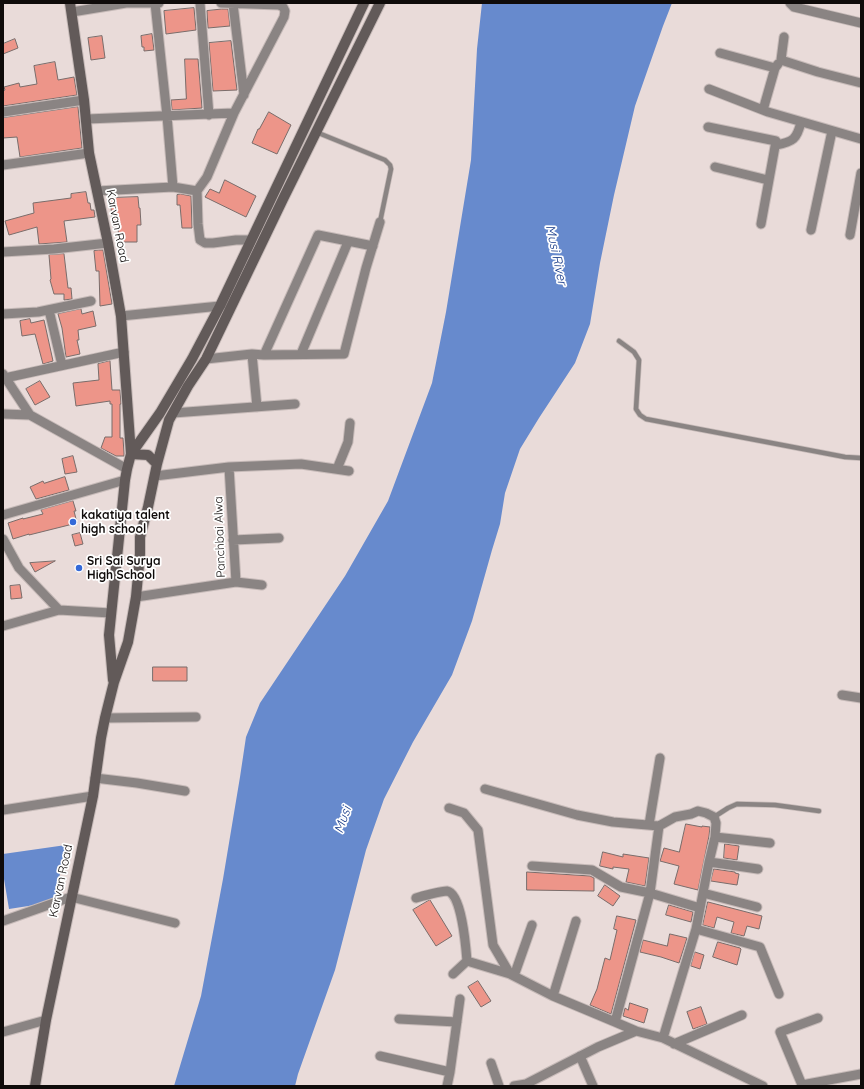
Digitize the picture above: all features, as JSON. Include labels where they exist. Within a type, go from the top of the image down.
[{"type":"street","points":[[71,7],[126,3],[161,3]]},
{"type":"street","points":[[155,3],[173,187]]},
{"type":"street","points":[[200,3],[209,115]]},
{"type":"street","points":[[221,3],[279,5],[283,7],[285,11],[284,17],[234,114],[207,177],[197,191],[200,240],[206,243],[251,240]]},
{"type":"street","points":[[131,454],[160,413],[192,359],[220,306],[364,3]]},
{"type":"street","name":"Karvan Road","points":[[35,1086],[46,1020],[92,796],[105,718],[114,682],[128,642],[136,597],[140,537],[169,420],[188,386],[206,359],[364,33],[380,3]]},
{"type":"street","points":[[790,3],[794,7],[861,24]]},
{"type":"street","points":[[233,4],[244,95]]},
{"type":"street","name":"Karvan Road","points":[[71,7],[87,119],[89,153],[108,243],[121,316],[131,454],[125,480],[109,635],[114,682]]},
{"type":"street","points":[[763,110],[775,68],[781,60],[784,36]]},
{"type":"street","points":[[720,53],[775,68]]},
{"type":"street","points":[[781,60],[818,72],[861,82]]},
{"type":"street","points":[[709,89],[763,110],[861,139]]},
{"type":"street","points":[[3,112],[84,100]]},
{"type":"street","points":[[87,119],[234,114]]},
{"type":"street","points":[[776,145],[790,142],[798,134],[801,122]]},
{"type":"street","points":[[708,127],[776,141],[761,224]]},
{"type":"street","points":[[810,230],[832,131]]},
{"type":"street","points":[[3,165],[89,153]]},
{"type":"street","points":[[715,167],[768,180]]},
{"type":"street","points":[[850,235],[861,173]]},
{"type":"street","points":[[97,191],[173,187],[197,191]]},
{"type":"street","points":[[206,359],[252,354],[344,354],[380,222]]},
{"type":"street","points":[[264,355],[318,236],[373,246]]},
{"type":"street","points":[[301,354],[348,242]]},
{"type":"street","points":[[3,252],[54,249],[108,243]]},
{"type":"street","points":[[3,314],[38,312],[91,301]]},
{"type":"street","points":[[121,316],[220,306]]},
{"type":"street","points":[[49,310],[62,365]]},
{"type":"street","points":[[30,415],[4,376],[124,352]]},
{"type":"street","points":[[252,354],[257,407]]},
{"type":"street","points":[[173,413],[295,404]]},
{"type":"street","points":[[3,414],[30,415],[127,469]]},
{"type":"street","points":[[337,469],[348,442],[350,423]]},
{"type":"street","points":[[131,454],[148,455],[157,464]]},
{"type":"street","points":[[155,476],[229,467],[301,464],[349,471]]},
{"type":"street","name":"Panchbai Alwa","points":[[136,597],[236,582],[229,467]]},
{"type":"street","points":[[3,515],[125,480]]},
{"type":"street","points":[[233,540],[279,538]]},
{"type":"street","points":[[3,539],[19,568],[59,610]]},
{"type":"street","points":[[236,582],[262,585]]},
{"type":"street","points":[[3,626],[59,610],[111,613]]},
{"type":"street","points":[[842,694],[861,698]]},
{"type":"street","points":[[105,718],[196,717]]},
{"type":"street","points":[[649,825],[660,758]]},
{"type":"street","points":[[95,778],[185,791]]},
{"type":"street","points":[[485,788],[577,815],[613,822],[659,826],[675,817],[692,814],[698,811],[714,817],[716,823],[715,837],[696,929],[663,1038]]},
{"type":"street","points":[[3,810],[92,796]]},
{"type":"street","points":[[449,808],[464,813],[478,830],[492,945],[512,975]]},
{"type":"street","points":[[615,1022],[650,893],[659,826]]},
{"type":"street","points":[[715,837],[770,843]]},
{"type":"street","points":[[709,862],[758,869]]},
{"type":"street","points":[[532,866],[592,870],[621,887],[650,893],[700,908]]},
{"type":"street","points":[[416,898],[447,891],[453,894],[457,902],[464,928],[467,961]]},
{"type":"street","points":[[703,894],[757,907]]},
{"type":"street","points":[[3,921],[71,897],[175,923]]},
{"type":"street","points":[[553,996],[576,921]]},
{"type":"street","points":[[512,975],[532,925]]},
{"type":"street","points":[[696,929],[760,947],[779,994]]},
{"type":"street","points":[[467,961],[512,975],[553,996],[636,1031],[663,1038],[763,1086]]},
{"type":"street","points":[[454,974],[467,961]]},
{"type":"street","points":[[447,1086],[460,998]]},
{"type":"street","points":[[674,1044],[742,1015]]},
{"type":"street","points":[[818,1018],[780,1032],[802,1086],[861,1074]]},
{"type":"street","points":[[399,1019],[457,1022]]},
{"type":"street","points":[[3,1032],[46,1020]]},
{"type":"street","points":[[514,1086],[541,1082],[580,1056],[636,1031]]},
{"type":"street","points":[[380,1056],[450,1072]]},
{"type":"street","points":[[580,1056],[593,1086]]},
{"type":"street","points":[[491,1063],[499,1086]]},
{"type":"lane","points":[[316,132],[365,151],[385,160],[390,165],[391,169],[380,222]]},
{"type":"lane","points":[[619,341],[634,352],[638,360],[636,409],[646,420],[845,457],[861,458]]},
{"type":"lane","points":[[714,817],[737,804],[775,805],[819,810]]},
{"type":"water","points":[[482,3],[672,3],[635,106],[614,195],[600,263],[590,324],[575,363],[520,449],[505,493],[500,524],[472,621],[452,675],[413,742],[384,799],[366,850],[335,970],[295,1086],[174,1086],[201,996],[223,879],[246,737],[260,703],[345,576],[388,501],[432,383],[446,312],[471,160],[477,49]]},
{"type":"water","points":[[66,845],[54,902],[9,909],[3,873],[3,854]]},
{"type":"building","points":[[194,8],[196,30],[166,34],[164,11]]},
{"type":"building","points":[[228,9],[230,26],[208,28],[207,11]]},
{"type":"building","points":[[152,34],[154,50],[144,51],[141,36]]},
{"type":"building","points":[[102,36],[105,58],[91,60],[88,38]]},
{"type":"building","points":[[15,39],[18,48],[3,54],[3,44]]},
{"type":"building","points":[[231,41],[237,90],[213,91],[209,43]]},
{"type":"building","points":[[185,59],[198,59],[202,108],[172,110],[171,100],[186,99]]},
{"type":"building","points":[[55,62],[58,80],[74,77],[77,95],[3,106],[4,87],[19,83],[20,87],[37,84],[34,66]]},
{"type":"building","points":[[78,107],[82,148],[20,157],[17,137],[3,138],[3,118]]},
{"type":"building","points":[[269,112],[291,125],[277,154],[252,143],[258,129]]},
{"type":"building","points":[[225,180],[256,196],[246,217],[205,197],[210,189],[219,193]]},
{"type":"building","points":[[86,192],[88,203],[90,203],[91,210],[94,210],[95,217],[64,221],[67,242],[39,244],[37,227],[9,235],[5,221],[34,213],[33,203],[71,198],[71,194]]},
{"type":"building","points":[[181,194],[191,196],[192,228],[182,228],[180,205],[177,205],[177,195]]},
{"type":"building","points":[[138,197],[141,225],[137,225],[137,242],[119,242],[118,227],[113,227],[110,198]]},
{"type":"building","points":[[103,250],[112,304],[100,306],[99,271],[96,271],[94,251]]},
{"type":"building","points":[[64,254],[68,288],[71,288],[72,299],[64,300],[64,294],[54,294],[50,280],[49,255]]},
{"type":"building","points":[[81,309],[82,314],[93,311],[96,326],[78,330],[79,340],[77,340],[80,354],[66,357],[62,328],[58,314]]},
{"type":"building","points":[[30,319],[31,323],[44,320],[53,361],[43,364],[35,334],[22,336],[20,321]]},
{"type":"building","points":[[110,361],[112,390],[120,390],[120,438],[123,438],[124,456],[116,456],[101,448],[105,437],[112,437],[112,404],[110,404],[110,401],[76,406],[73,383],[99,380],[98,364]]},
{"type":"building","points":[[40,381],[50,397],[35,405],[26,389]]},
{"type":"building","points":[[73,456],[77,472],[65,474],[62,459]]},
{"type":"building","points":[[65,477],[69,490],[36,499],[30,487],[43,481],[44,483]]},
{"type":"building","points":[[73,501],[77,523],[13,539],[8,523],[43,514],[41,510]]},
{"type":"building","points":[[80,533],[83,544],[75,546],[72,535]]},
{"type":"building","points":[[55,561],[35,572],[30,563]]},
{"type":"building","points":[[20,585],[22,598],[11,599],[10,586]]},
{"type":"building","points":[[153,667],[187,667],[187,681],[153,681]]},
{"type":"building","points":[[686,824],[710,827],[698,890],[674,884],[679,866],[660,861],[664,848],[679,852]]},
{"type":"building","points":[[725,844],[739,846],[737,860],[724,858]]},
{"type":"building","points":[[603,852],[623,857],[623,854],[649,858],[645,886],[626,882],[629,869],[613,867],[613,869],[600,866]]},
{"type":"building","points":[[714,869],[739,874],[737,885],[711,881]]},
{"type":"building","points":[[527,872],[590,876],[594,878],[594,891],[527,890]]},
{"type":"building","points":[[605,885],[620,896],[613,906],[598,896]]},
{"type":"building","points":[[430,900],[452,936],[436,946],[413,910]]},
{"type":"building","points":[[708,902],[762,916],[759,929],[747,926],[744,936],[731,933],[734,922],[717,917],[714,928],[703,925]]},
{"type":"building","points":[[669,905],[693,912],[691,922],[666,915]]},
{"type":"building","points":[[617,916],[636,920],[611,1014],[590,1005],[597,989],[605,958],[610,960],[617,930],[614,929]]},
{"type":"building","points":[[670,934],[687,938],[679,963],[640,952],[643,940],[667,946]]},
{"type":"building","points":[[718,942],[741,949],[737,965],[713,957]]},
{"type":"building","points":[[695,952],[704,955],[700,969],[691,966]]},
{"type":"building","points":[[478,981],[491,1001],[481,1007],[468,987]]},
{"type":"building","points":[[630,1003],[648,1009],[644,1023],[623,1016],[625,1008],[628,1010]]},
{"type":"building","points":[[701,1007],[707,1024],[693,1029],[687,1012]]},
{"type":"place","name":"kakatiya talent high school","points":[[73,522]]},
{"type":"place","name":"Sri Sai Surya High School","points":[[79,568]]},
{"type":"water label","name":"Musi River","points":[[556,255]]},
{"type":"water label","name":"Musi","points":[[343,820]]}]
